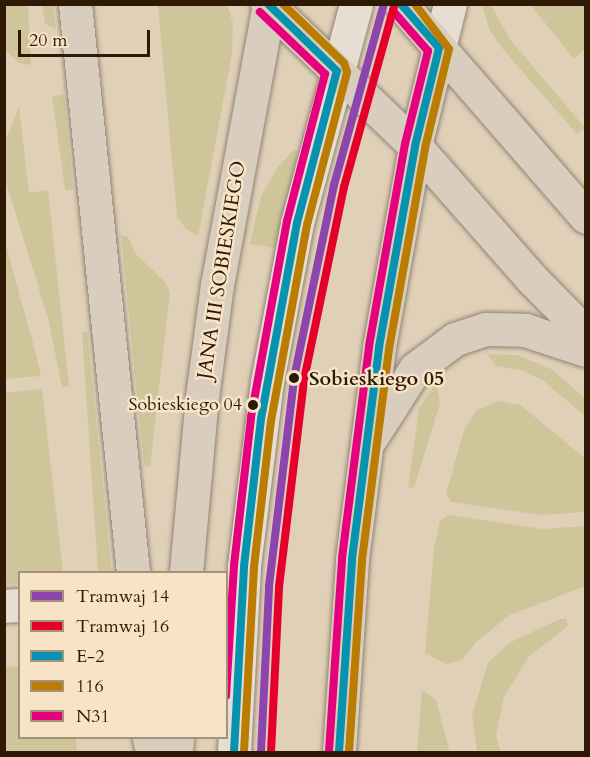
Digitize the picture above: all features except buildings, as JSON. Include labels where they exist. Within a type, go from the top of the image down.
[{"type":"main road","points":[[75,4],[133,571]]},
{"type":"main road","points":[[401,4],[585,218]]},
{"type":"main road","points":[[268,5],[416,146],[532,279],[585,334]]},
{"type":"main road","name":"JANA III SOBIESKIEGO","points":[[186,571],[202,397],[217,285],[268,5]]},
{"type":"main road","points":[[339,753],[349,591],[365,447],[416,146],[439,48]]},
{"type":"main road","points":[[365,447],[415,369],[455,339],[486,329],[525,330],[585,350]]},
{"type":"street","points":[[234,753],[244,566],[264,400],[297,223],[336,71],[356,4]]},
{"type":"street","points":[[439,48],[450,4]]},
{"type":"shaded area","points":[[4,5],[28,5],[31,65],[19,63],[5,50]]},
{"type":"shaded area","points":[[42,5],[53,5],[56,29],[45,24]]},
{"type":"shaded area","points":[[158,5],[227,5],[233,23],[232,54],[198,236],[186,229],[177,217]]},
{"type":"shaded area","points":[[482,5],[491,5],[509,38],[585,128],[577,134],[502,48],[490,31]]},
{"type":"shaded area","points":[[531,5],[585,5],[585,49],[574,59]]},
{"type":"shaded area","points":[[64,95],[73,190],[65,190],[52,96]]},
{"type":"shaded area","points":[[19,107],[29,193],[48,190],[69,386],[62,387],[48,318],[5,179],[5,142]]},
{"type":"shaded area","points":[[294,150],[298,152],[275,248],[250,244],[261,196],[278,167]]},
{"type":"shaded area","points":[[121,235],[128,237],[136,254],[165,282],[170,292],[150,467],[144,465]]},
{"type":"shaded area","points":[[5,242],[36,354],[41,376],[5,379]]},
{"type":"shaded area","points":[[87,331],[112,571],[98,571],[82,332]]},
{"type":"shaded area","points":[[487,354],[517,355],[551,369],[585,398],[585,416],[541,379],[521,370],[496,366]]},
{"type":"shaded area","points":[[436,383],[440,403],[414,488],[408,487],[419,409]]},
{"type":"shaded area","points":[[42,389],[63,571],[18,571],[18,584],[5,585],[5,393]]},
{"type":"shaded area","points":[[497,401],[520,405],[585,458],[585,512],[542,515],[451,502],[446,494],[464,430],[476,411]]},
{"type":"shaded area","points":[[449,515],[543,529],[585,526],[585,586],[510,615],[476,642],[462,660],[446,664],[425,653],[434,548],[440,521]]},
{"type":"shaded area","points":[[560,619],[566,619],[568,626],[529,656],[504,697],[496,736],[501,752],[477,752],[472,715],[488,663],[509,643]]},
{"type":"shaded area","points":[[18,666],[18,739],[76,739],[77,752],[5,752],[5,667]]},
{"type":"shaded area","points":[[422,690],[436,700],[450,752],[417,752]]},
{"type":"tram line","name":"14","points":[[261,752],[269,586],[294,378],[334,185],[384,4]]},
{"type":"tram line","name":"16","points":[[271,752],[279,587],[304,380],[344,187],[394,7]]},
{"type":"transit line","name":"E-2","points":[[234,752],[244,566],[261,419],[297,223],[337,71],[268,4]]},
{"type":"transit line","name":"116","points":[[244,752],[254,567],[271,421],[307,225],[347,72],[344,63],[283,4]]},
{"type":"transit line","name":"E-2","points":[[339,752],[352,559],[379,347],[415,146],[439,48],[401,4]]},
{"type":"transit line","name":"116","points":[[349,752],[362,560],[389,349],[425,148],[449,49],[415,4]]},
{"type":"transit line","name":"N31","points":[[329,751],[342,558],[369,346],[405,144],[428,51],[393,11]]},
{"type":"transit line","name":"N31","points":[[228,663],[234,565],[251,417],[287,221],[325,74],[260,12]]},
{"type":"place","name":"Sobieskiego 05","points":[[294,378]]},
{"type":"place","name":"Sobieskiego 04","points":[[253,405]]}]
